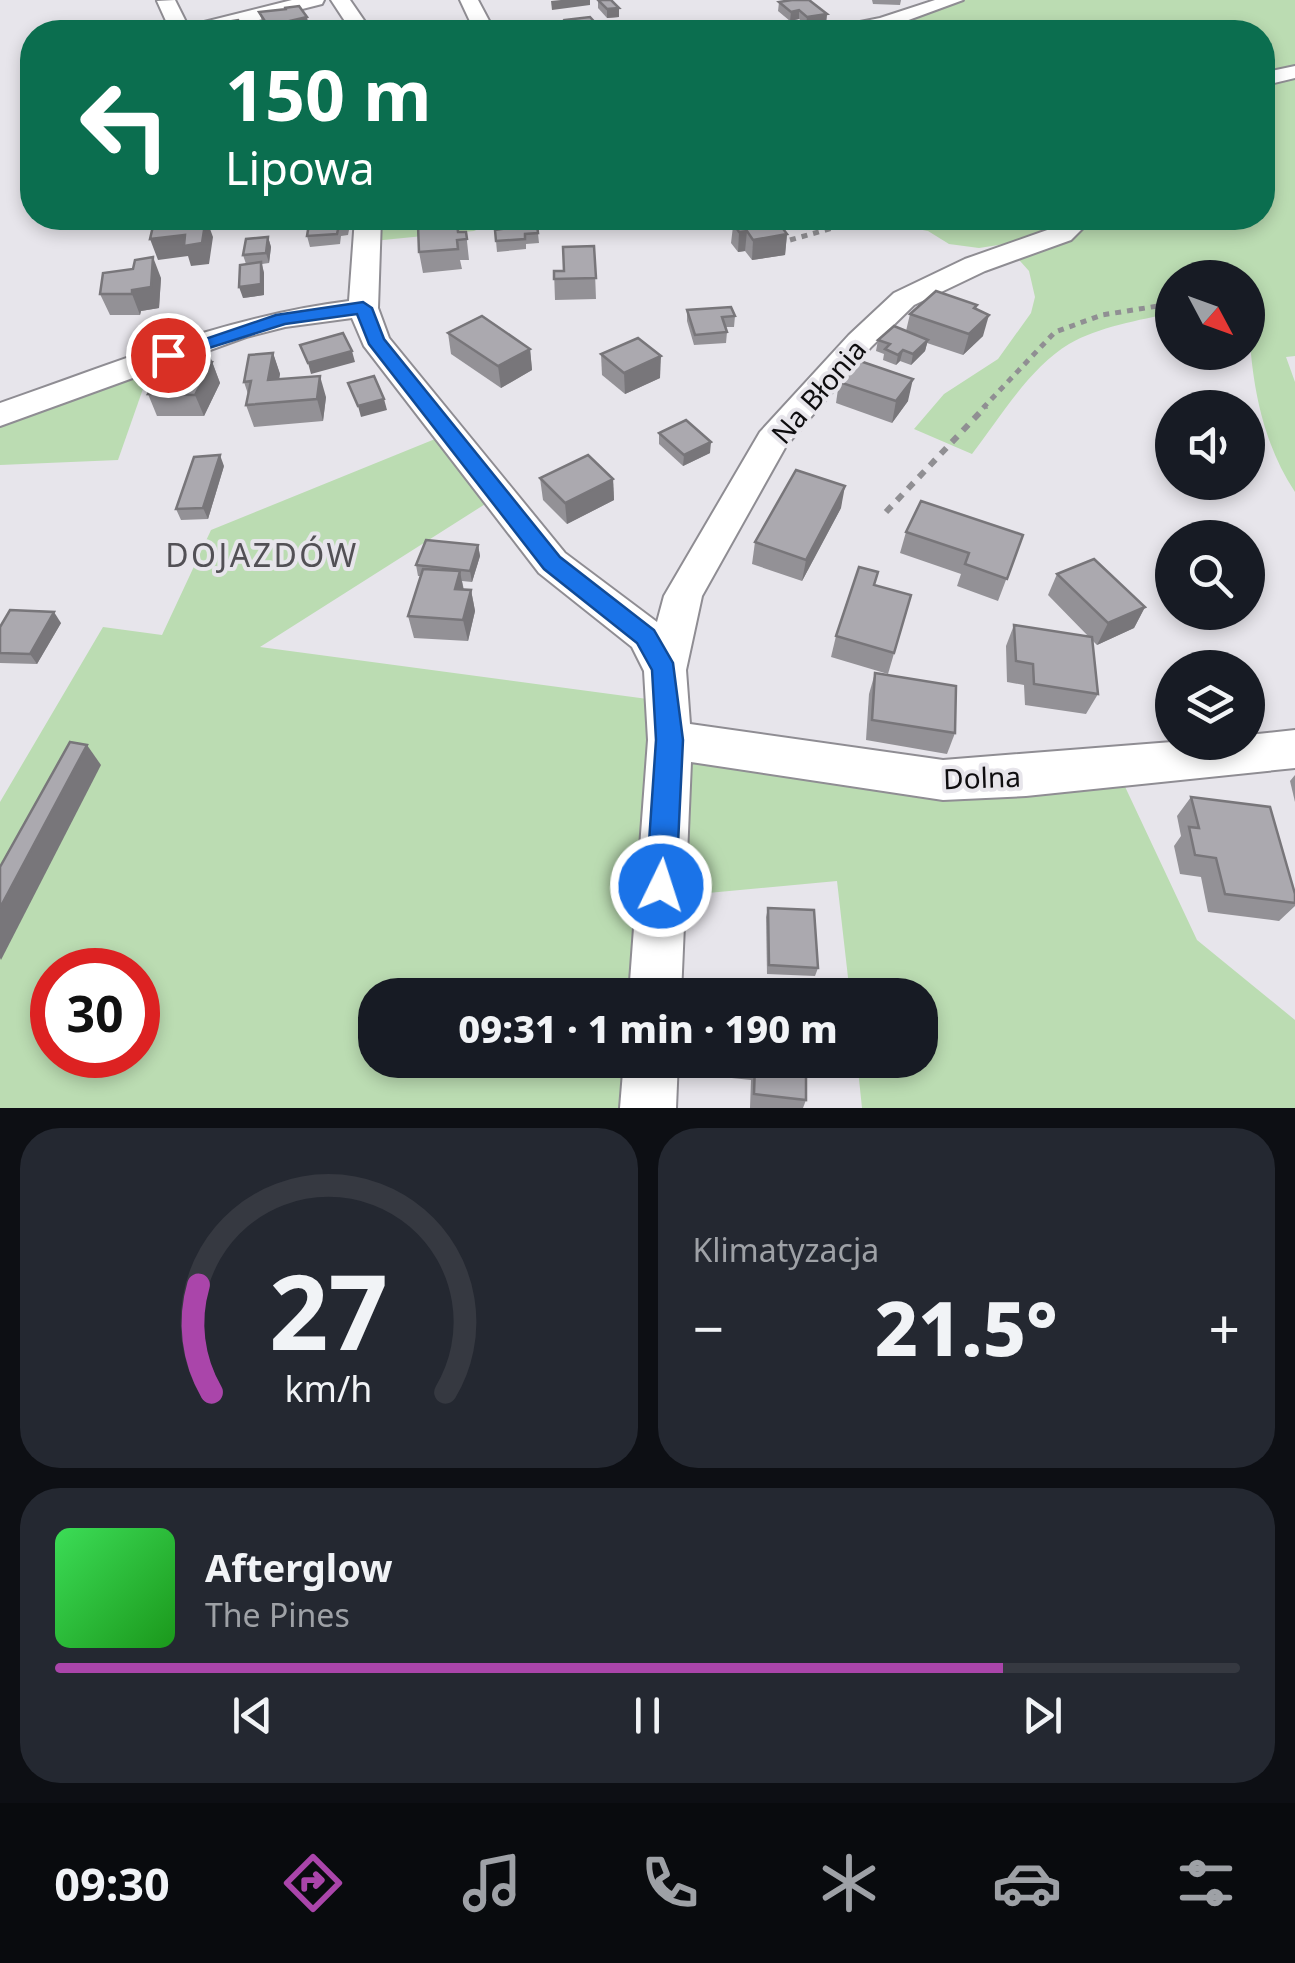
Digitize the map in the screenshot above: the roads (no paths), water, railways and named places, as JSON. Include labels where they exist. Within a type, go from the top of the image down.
[{"type":"street","points":[[237,20],[315,0]]},
{"type":"street","points":[[883,20],[954,0]]},
{"type":"street","points":[[367,230],[363,308],[376,340],[552,563],[646,636],[664,670],[670,740],[655,978]]},
{"type":"street","name":"Na Błonia","points":[[664,670],[683,596],[772,440],[860,341],[904,299],[975,265],[1066,230]]},
{"type":"street","points":[[0,415],[235,332],[283,318],[363,308]]},
{"type":"street","name":"Dolna","points":[[670,740],[943,780],[1026,776],[1295,748]]},
{"type":"street","points":[[648,1108],[650,1078]]},
{"type":"district","name":"DOJAZDÓW","points":[[262,554]]}]
